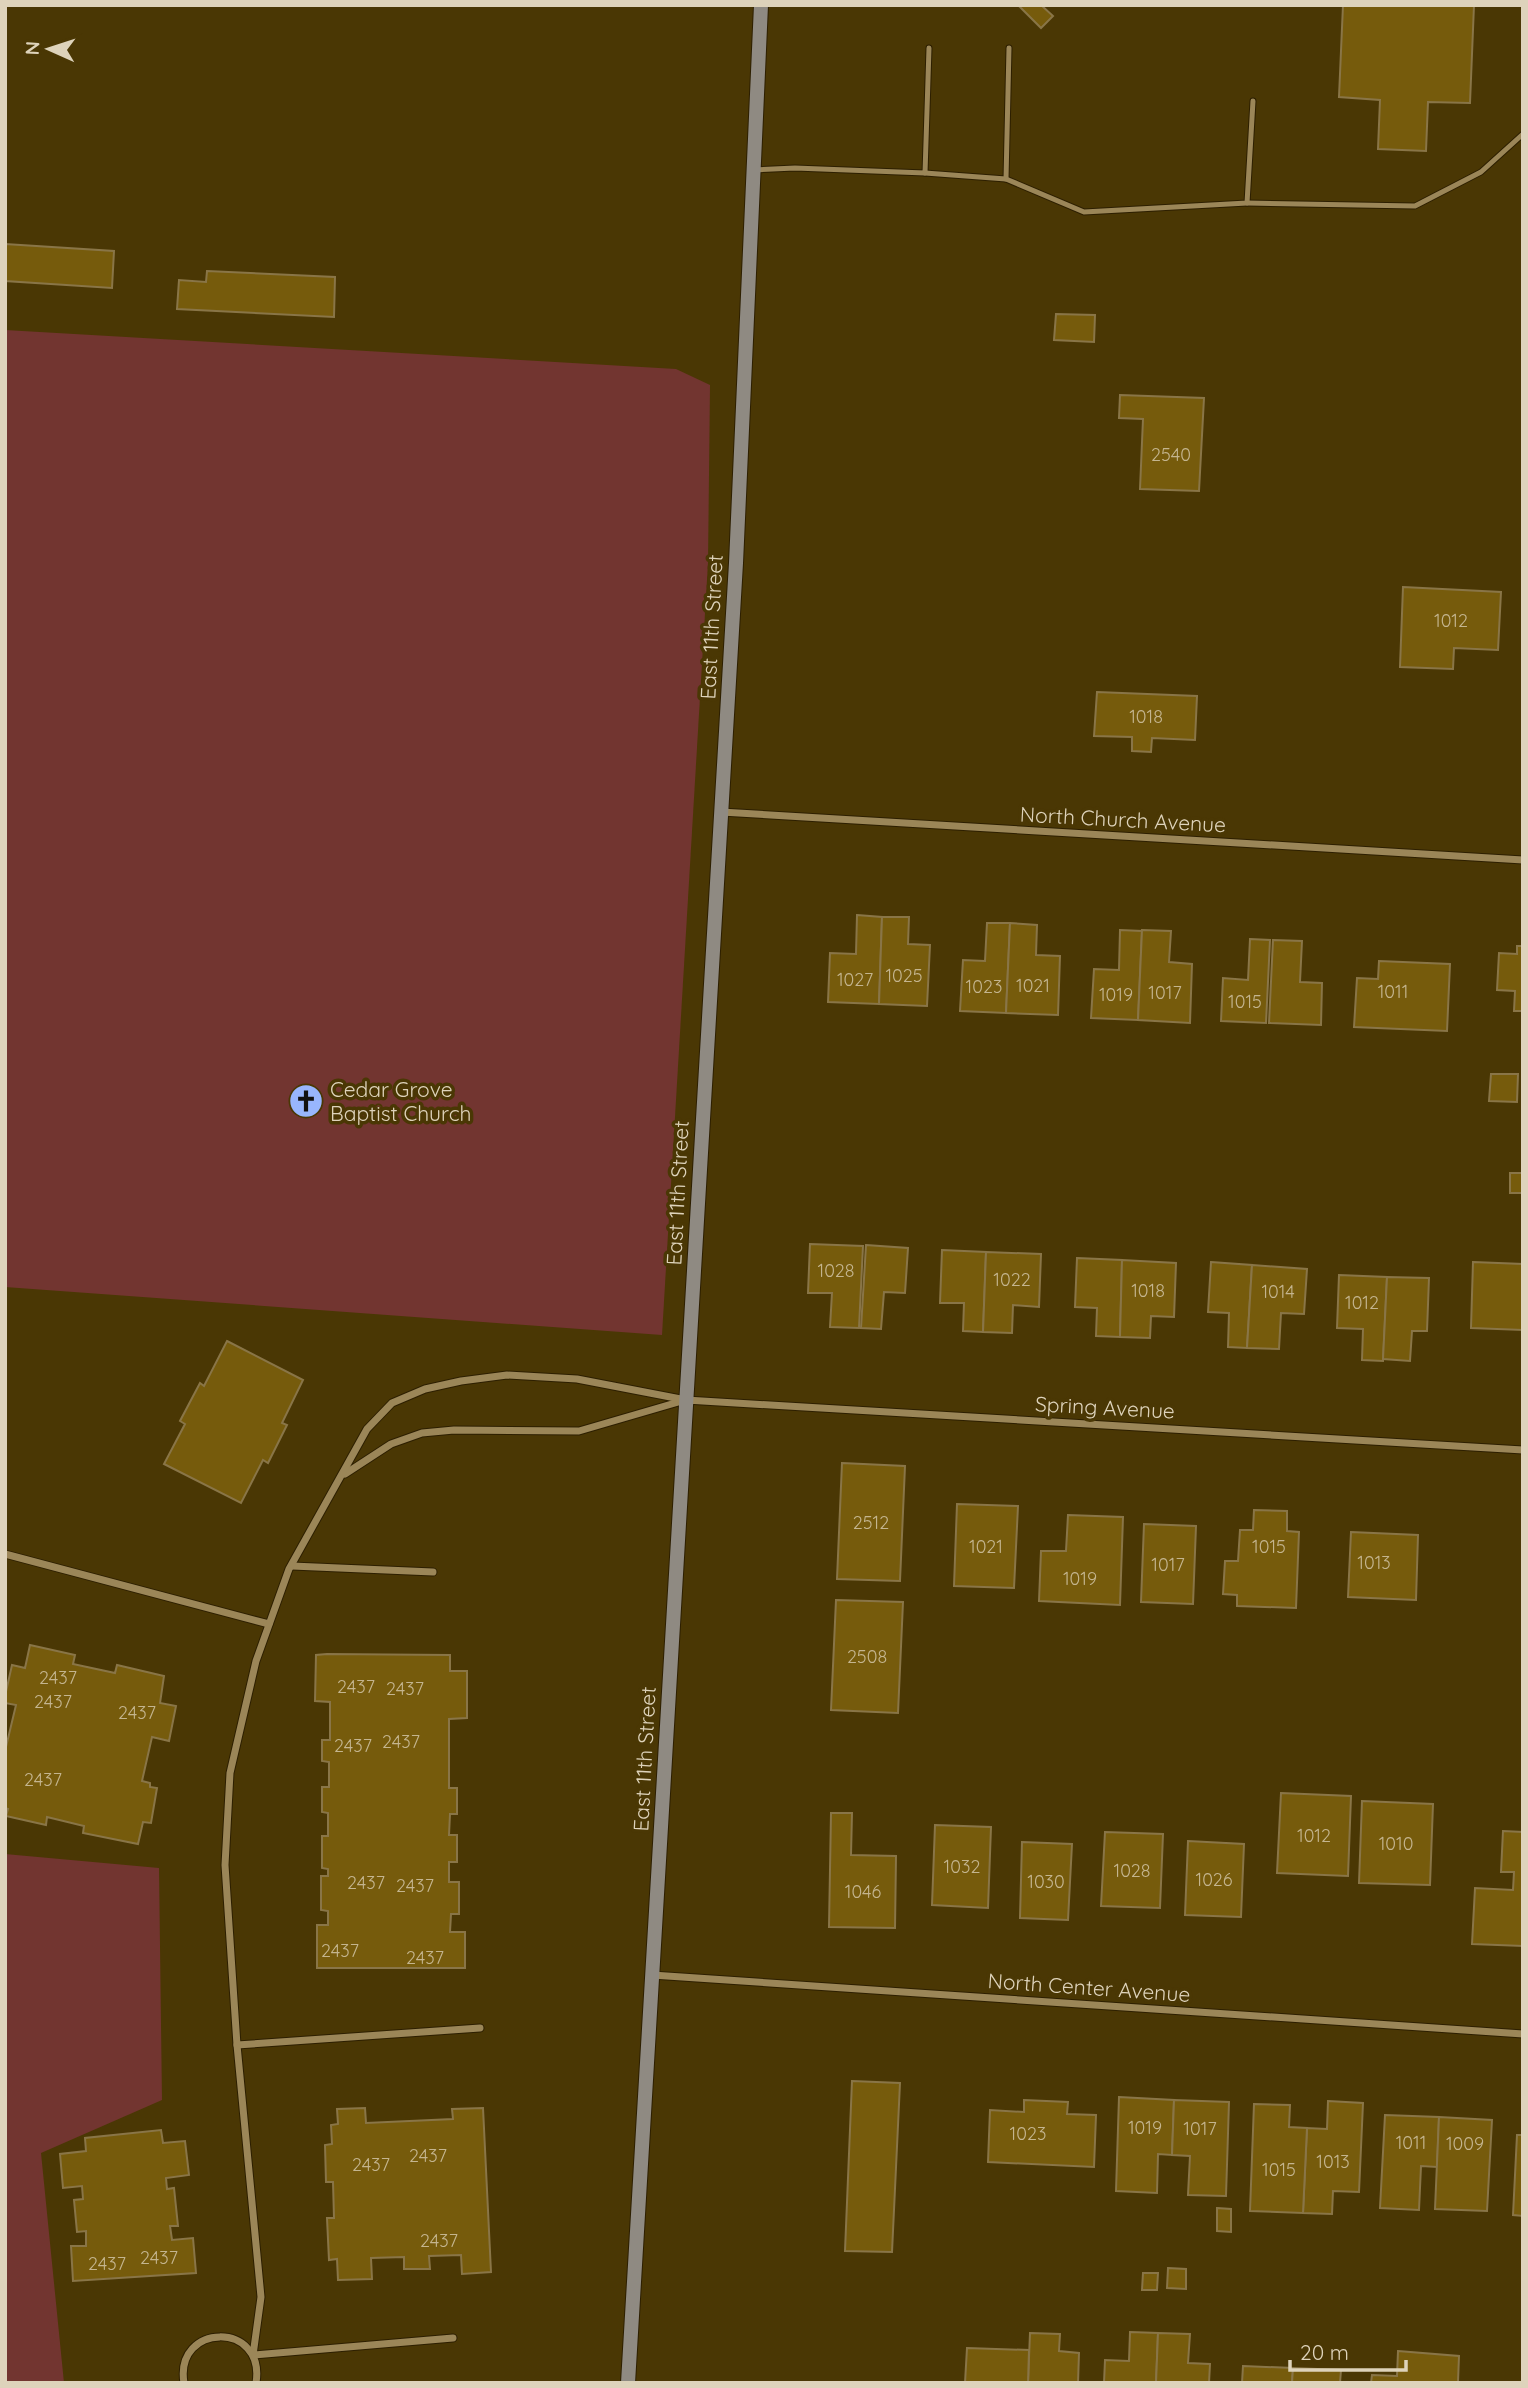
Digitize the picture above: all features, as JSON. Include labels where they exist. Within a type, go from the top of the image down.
[{"type":"main road","name":"East 11th Street","points":[[628,2383],[736,550],[761,5]]},
{"type":"street","name":"North Church Avenue","points":[[721,812],[1523,860]]},
{"type":"street","points":[[253,2355],[261,2297],[237,2045],[225,1866],[230,1773],[256,1661],[292,1566],[367,1429],[392,1403],[425,1389],[507,1375],[577,1379],[686,1400]]},
{"type":"street","name":"Spring Avenue","points":[[686,1400],[1523,1450]]},
{"type":"street","points":[[342,1475],[391,1444],[422,1433],[454,1430],[579,1431],[686,1400]]},
{"type":"street","points":[[5,1554],[269,1624]]},
{"type":"street","points":[[292,1566],[433,1573]]},
{"type":"street","name":"North Center Avenue","points":[[652,1975],[1523,2034]]},
{"type":"street","points":[[237,2045],[480,2028]]},
{"type":"street","points":[[184,2383],[185,2363],[190,2352],[208,2338],[220,2336],[233,2338],[253,2355],[257,2367],[256,2383]]},
{"type":"street","points":[[253,2355],[453,2338]]},
{"type":"lane","points":[[925,173],[929,48]]},
{"type":"lane","points":[[1006,179],[1009,48]]},
{"type":"lane","points":[[1247,203],[1253,101]]},
{"type":"lane","points":[[754,170],[795,168],[1006,179],[1084,212],[1247,203],[1415,206],[1481,172],[1523,134]]},
{"type":"shaded area","points":[[5,330],[676,369],[710,385],[708,563],[662,1335],[5,1287]]},
{"type":"shaded area","points":[[5,1854],[159,1868],[162,2100],[41,2153],[64,2383],[5,2383]]},
{"type":"building","points":[[1018,5],[1041,5],[1053,16],[1041,28]]},
{"type":"building","points":[[1343,5],[1474,5],[1470,103],[1428,102],[1426,151],[1378,149],[1380,100],[1339,97]]},
{"type":"building","points":[[5,244],[114,251],[112,288],[5,281]]},
{"type":"building","points":[[207,271],[335,277],[334,317],[177,309],[179,280],[206,282]]},
{"type":"building","points":[[1056,314],[1095,315],[1094,342],[1054,340]]},
{"type":"building","points":[[1120,395],[1204,398],[1199,491],[1140,489],[1143,419],[1119,418]]},
{"type":"building","points":[[1403,587],[1501,592],[1498,650],[1454,648],[1453,669],[1400,667]]},
{"type":"building","points":[[1097,692],[1197,696],[1195,740],[1152,738],[1151,752],[1132,751],[1132,737],[1094,736]]},
{"type":"building","points":[[857,915],[882,917],[879,1004],[828,1002],[830,953],[856,954]]},
{"type":"building","points":[[882,917],[909,917],[908,944],[930,945],[927,1006],[879,1004]]},
{"type":"building","points":[[987,923],[1010,923],[1006,1013],[960,1011],[963,960],[985,961]]},
{"type":"building","points":[[1010,923],[1037,925],[1036,955],[1060,956],[1058,1015],[1006,1013]]},
{"type":"building","points":[[1120,930],[1142,931],[1138,1020],[1091,1018],[1094,969],[1119,970]]},
{"type":"building","points":[[1142,930],[1171,931],[1169,962],[1192,964],[1190,1023],[1138,1020]]},
{"type":"building","points":[[1250,939],[1270,940],[1266,1023],[1221,1021],[1223,978],[1248,980]]},
{"type":"building","points":[[1273,940],[1302,941],[1300,982],[1322,983],[1321,1025],[1269,1023]]},
{"type":"building","points":[[1517,946],[1523,946],[1523,1011],[1514,1011],[1515,991],[1497,990],[1499,953],[1517,954]]},
{"type":"building","points":[[1379,961],[1450,964],[1447,1031],[1354,1027],[1357,978],[1378,979]]},
{"type":"building","points":[[1491,1074],[1518,1074],[1517,1102],[1489,1101]]},
{"type":"building","points":[[1510,1173],[1523,1173],[1523,1193],[1510,1193]]},
{"type":"building","points":[[810,1244],[863,1246],[859,1328],[830,1327],[832,1293],[808,1293]]},
{"type":"building","points":[[866,1245],[908,1248],[905,1293],[884,1292],[881,1329],[861,1328]]},
{"type":"building","points":[[942,1250],[986,1252],[983,1332],[963,1331],[964,1303],[940,1303]]},
{"type":"building","points":[[986,1252],[1041,1254],[1039,1307],[1013,1305],[1012,1333],[983,1332]]},
{"type":"building","points":[[1077,1258],[1122,1260],[1120,1337],[1096,1336],[1097,1308],[1075,1307]]},
{"type":"building","points":[[1122,1260],[1176,1263],[1174,1317],[1151,1316],[1150,1338],[1120,1337]]},
{"type":"building","points":[[1211,1262],[1252,1265],[1247,1348],[1228,1347],[1229,1313],[1208,1312]]},
{"type":"building","points":[[1473,1262],[1523,1264],[1523,1330],[1471,1328]]},
{"type":"building","points":[[1252,1265],[1307,1269],[1304,1314],[1281,1313],[1279,1349],[1247,1348]]},
{"type":"building","points":[[1339,1275],[1387,1277],[1383,1361],[1362,1360],[1363,1329],[1337,1328]]},
{"type":"building","points":[[1387,1277],[1429,1278],[1427,1331],[1412,1331],[1410,1361],[1383,1359]]},
{"type":"building","points":[[227,1341],[303,1380],[282,1423],[287,1425],[268,1463],[263,1460],[241,1503],[164,1464],[185,1424],[180,1421],[200,1383],[204,1386]]},
{"type":"building","points":[[842,1463],[905,1466],[900,1581],[837,1579]]},
{"type":"building","points":[[957,1504],[1018,1506],[1014,1588],[954,1586]]},
{"type":"building","points":[[1254,1510],[1287,1511],[1287,1531],[1299,1532],[1296,1608],[1237,1606],[1237,1595],[1223,1594],[1225,1561],[1238,1561],[1240,1530],[1253,1530]]},
{"type":"building","points":[[1068,1515],[1123,1517],[1120,1605],[1039,1601],[1041,1551],[1066,1551]]},
{"type":"building","points":[[1144,1524],[1196,1526],[1193,1604],[1141,1602]]},
{"type":"building","points":[[1351,1532],[1418,1535],[1416,1600],[1348,1597]]},
{"type":"building","points":[[836,1600],[903,1602],[898,1713],[831,1710]]},
{"type":"building","points":[[30,1645],[75,1655],[73,1664],[115,1673],[117,1665],[164,1676],[160,1703],[176,1706],[169,1741],[152,1737],[142,1781],[157,1788],[151,1823],[143,1822],[138,1844],[83,1833],[84,1826],[47,1817],[46,1825],[6,1816],[8,1809],[5,1808],[5,1751],[16,1705],[5,1703],[5,1696],[12,1665],[25,1668]]},
{"type":"building","points":[[316,1655],[450,1655],[450,1671],[467,1671],[467,1718],[449,1719],[449,1788],[457,1788],[457,1814],[450,1814],[449,1835],[457,1835],[457,1862],[449,1862],[449,1882],[459,1882],[459,1914],[451,1914],[450,1932],[465,1932],[465,1968],[317,1968],[317,1925],[328,1925],[328,1911],[321,1910],[321,1876],[328,1876],[328,1869],[322,1868],[322,1836],[328,1836],[328,1813],[322,1812],[322,1787],[329,1787],[329,1762],[322,1761],[322,1740],[330,1740],[330,1702],[315,1701]]},
{"type":"building","points":[[1281,1793],[1351,1796],[1348,1876],[1277,1873]]},
{"type":"building","points":[[1362,1801],[1433,1804],[1430,1885],[1359,1883]]},
{"type":"building","points":[[831,1813],[852,1813],[851,1855],[896,1856],[895,1928],[829,1927]]},
{"type":"building","points":[[935,1825],[991,1827],[988,1908],[932,1905]]},
{"type":"building","points":[[1503,1831],[1523,1832],[1523,1946],[1472,1944],[1475,1888],[1513,1890],[1514,1872],[1501,1872]]},
{"type":"building","points":[[1105,1832],[1163,1834],[1160,1908],[1101,1906]]},
{"type":"building","points":[[1188,1841],[1244,1844],[1241,1917],[1185,1915]]},
{"type":"building","points":[[1022,1842],[1072,1844],[1068,1920],[1020,1918]]},
{"type":"building","points":[[852,2081],[900,2083],[892,2252],[845,2251]]},
{"type":"building","points":[[1119,2097],[1174,2100],[1172,2155],[1158,2154],[1157,2193],[1116,2191]]},
{"type":"building","points":[[1024,2100],[1068,2102],[1067,2114],[1096,2115],[1094,2167],[988,2162],[990,2110],[1024,2112]]},
{"type":"building","points":[[1174,2100],[1229,2102],[1226,2196],[1188,2195],[1190,2156],[1172,2155]]},
{"type":"building","points":[[1328,2101],[1363,2103],[1359,2192],[1333,2191],[1332,2214],[1303,2213],[1307,2128],[1327,2129]]},
{"type":"building","points":[[1254,2104],[1290,2105],[1289,2127],[1307,2128],[1303,2213],[1250,2211]]},
{"type":"building","points":[[365,2108],[366,2123],[453,2119],[452,2109],[483,2108],[491,2272],[462,2274],[461,2255],[429,2256],[430,2269],[404,2269],[404,2257],[371,2258],[372,2279],[338,2280],[337,2259],[329,2260],[327,2218],[334,2218],[333,2182],[326,2182],[325,2145],[332,2144],[331,2125],[338,2124],[337,2109]]},
{"type":"building","points":[[1385,2115],[1439,2117],[1437,2167],[1421,2166],[1419,2210],[1380,2208]]},
{"type":"building","points":[[1439,2117],[1492,2120],[1487,2211],[1435,2209]]},
{"type":"building","points":[[161,2130],[163,2143],[185,2141],[189,2175],[166,2178],[167,2189],[174,2188],[178,2226],[170,2226],[172,2240],[193,2238],[196,2273],[73,2281],[71,2246],[86,2246],[86,2231],[77,2232],[74,2200],[83,2199],[82,2186],[63,2188],[60,2154],[86,2151],[85,2138]]},
{"type":"building","points":[[1517,2135],[1523,2135],[1523,2216],[1513,2215]]},
{"type":"building","points":[[1217,2208],[1231,2209],[1231,2232],[1217,2231]]},
{"type":"building","points":[[1168,2268],[1186,2269],[1186,2289],[1167,2288]]},
{"type":"building","points":[[1143,2273],[1158,2273],[1157,2290],[1142,2290]]},
{"type":"building","points":[[1130,2332],[1158,2333],[1156,2383],[1104,2383],[1105,2360],[1129,2361]]},
{"type":"building","points":[[1030,2333],[1060,2334],[1059,2351],[1079,2353],[1078,2383],[1028,2383]]},
{"type":"building","points":[[1158,2333],[1190,2334],[1188,2363],[1210,2364],[1209,2383],[1156,2383]]},
{"type":"building","points":[[967,2348],[1029,2350],[1028,2383],[965,2383]]},
{"type":"building","points":[[1398,2351],[1459,2356],[1458,2382],[1475,2383],[1371,2383],[1372,2375],[1397,2376]]},
{"type":"building","points":[[1243,2366],[1293,2368],[1292,2383],[1242,2383]]},
{"type":"building","points":[[1293,2368],[1341,2370],[1340,2383],[1292,2383]]},
{"type":"place","name":"Cedar Grove Baptist Church","points":[[306,1101]]}]
